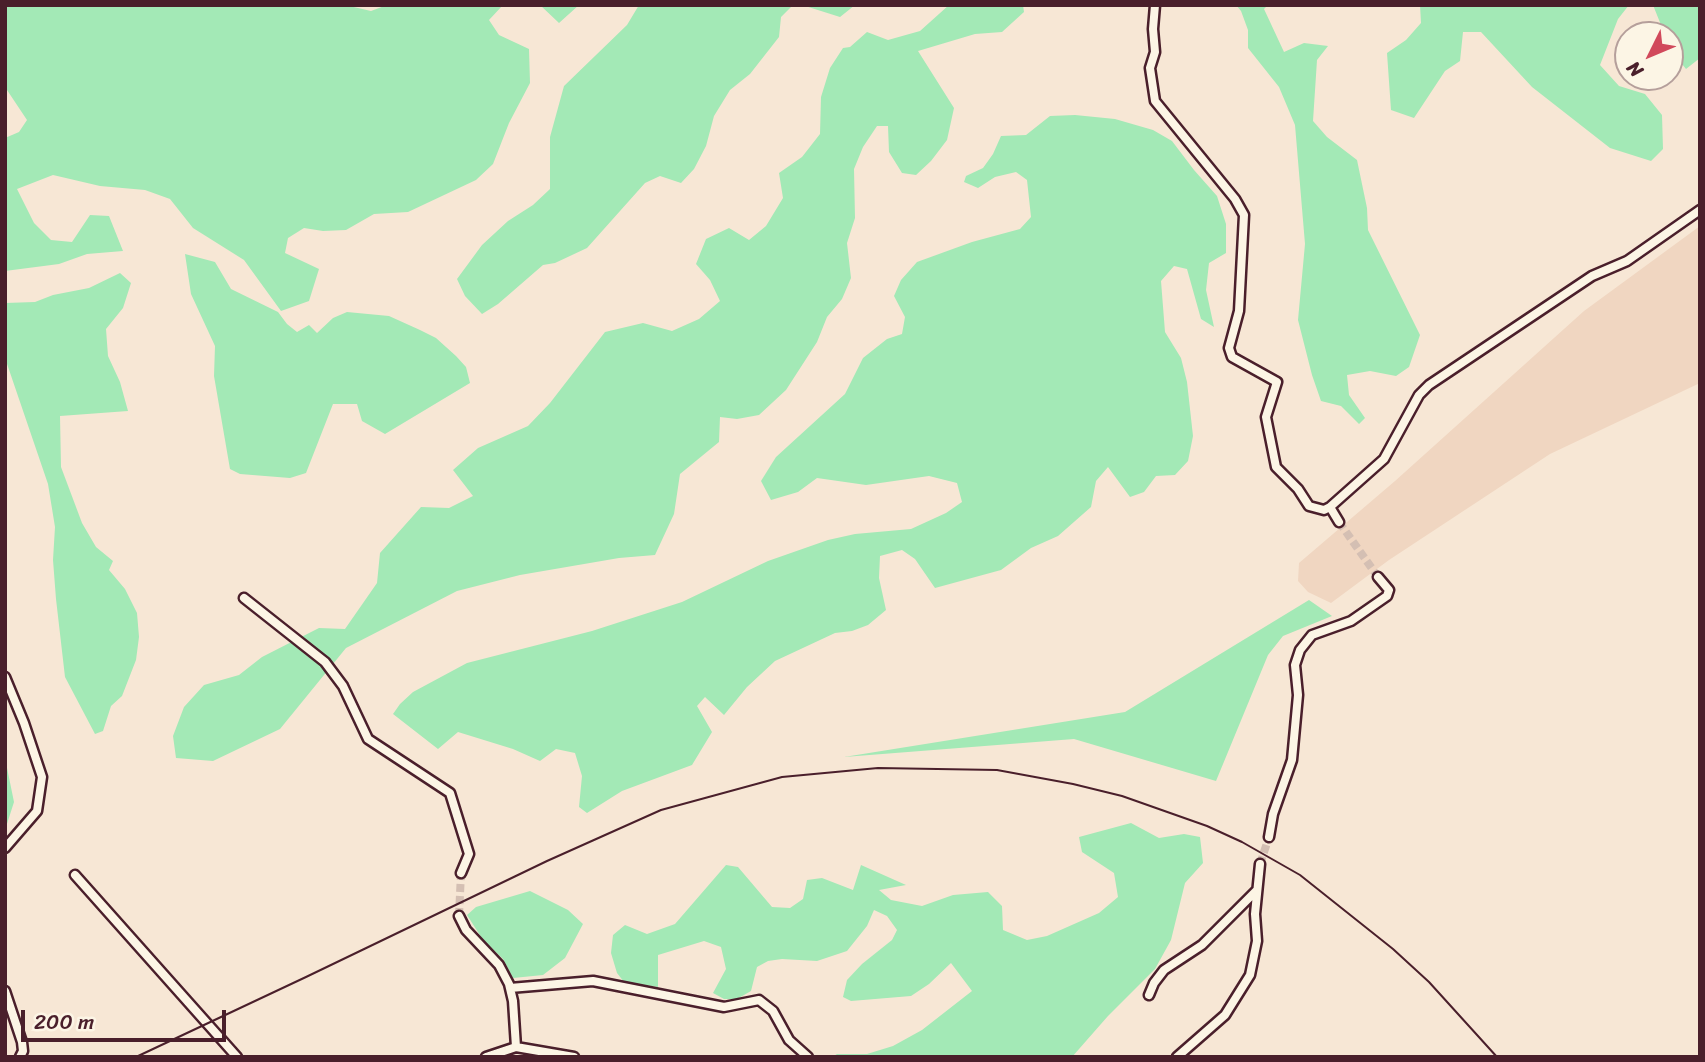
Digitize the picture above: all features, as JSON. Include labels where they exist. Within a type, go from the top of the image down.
[{"type":"street","points":[[1155,5],[1154,52],[1150,68],[1155,101],[1235,199],[1244,215],[1239,311],[1229,348],[1233,357],[1277,382],[1266,416],[1276,467],[1298,489],[1309,506],[1324,510],[1330,508],[1384,459],[1419,395],[1430,385],[1592,276],[1627,261],[1700,210]]},
{"type":"street","points":[[1330,508],[1339,522]]},
{"type":"street","points":[[1269,837],[1273,814],[1292,760],[1298,695],[1295,665],[1300,650],[1312,635],[1351,621],[1387,596],[1390,590],[1378,577]]},
{"type":"street","points":[[244,598],[325,662],[343,686],[368,739],[450,793],[468,854],[461,873]]},
{"type":"street","points":[[5,677],[42,777],[37,811],[5,848]]},
{"type":"street","points":[[1177,1057],[1225,1015],[1250,975],[1257,941],[1255,914],[1260,864]]},
{"type":"street","points":[[75,875],[237,1057]]},
{"type":"street","points":[[1149,995],[1164,970],[1202,945],[1257,890]]},
{"type":"street","points":[[459,916],[466,930],[499,965],[510,988],[516,1047]]},
{"type":"street","points":[[510,988],[593,981],[724,1007],[759,1000],[778,1017],[786,1036],[808,1057]]},
{"type":"street","points":[[5,991],[22,1042],[23,1051],[20,1057]]},
{"type":"street","points":[[486,1057],[516,1047],[574,1057]]},
{"type":"shaded area","points":[[1700,226],[1700,383],[1550,454],[1389,560],[1331,603],[1308,592],[1298,581],[1299,563],[1395,481],[1584,311]]},
{"type":"green space","points":[[5,5],[345,5],[371,11],[387,5],[503,5],[489,20],[499,35],[529,49],[530,83],[509,123],[493,164],[476,180],[408,212],[374,214],[346,230],[304,228],[288,238],[285,253],[319,269],[309,301],[281,311],[244,260],[193,228],[170,199],[145,190],[100,186],[53,175],[17,189],[34,223],[51,240],[72,242],[90,215],[109,216],[123,251],[87,254],[59,264],[5,271],[5,138],[19,132],[27,120],[5,87]]},
{"type":"green space","points":[[540,5],[579,5],[559,23]]},
{"type":"green space","points":[[639,5],[793,5],[781,17],[779,37],[750,74],[730,90],[714,116],[706,146],[694,169],[681,183],[660,176],[645,183],[587,248],[555,263],[543,265],[498,304],[482,314],[465,296],[457,279],[482,245],[550,189],[550,137],[564,86],[627,25]]},
{"type":"green space","points":[[802,5],[855,5],[840,17]]},
{"type":"green space","points":[[949,5],[1023,5],[1024,12],[1002,32],[975,34],[918,51],[954,108],[947,140],[916,175],[902,173],[889,152],[888,126],[877,126],[863,147],[854,169],[855,218],[847,243],[851,278],[842,299],[827,317],[817,342],[786,390],[759,415],[737,419],[720,417],[719,442],[680,474],[674,514],[655,555],[619,558],[520,575],[457,591],[346,648],[280,729],[213,761],[176,758],[173,736],[184,707],[204,685],[239,675],[262,657],[319,628],[345,629],[377,583],[380,553],[421,507],[449,508],[473,496],[453,470],[478,448],[528,426],[550,403],[605,332],[643,323],[672,331],[699,319],[720,301],[710,280],[696,264],[706,239],[729,228],[749,240],[766,226],[783,198],[779,173],[802,157],[820,134],[821,97],[830,68],[843,48],[850,47],[867,32],[888,40],[920,31]]},
{"type":"green space","points":[[1236,5],[1268,5],[1264,9],[1284,52],[1304,43],[1328,46],[1317,60],[1313,121],[1327,137],[1357,160],[1367,208],[1368,230],[1420,335],[1409,367],[1396,376],[1370,371],[1347,375],[1349,395],[1365,418],[1359,424],[1341,406],[1321,401],[1312,375],[1298,320],[1305,244],[1295,125],[1279,87],[1248,48],[1248,30]]},
{"type":"green space","points":[[1420,5],[1629,5],[1617,21],[1614,21],[1614,29],[1600,65],[1614,80],[1614,91],[1645,94],[1662,115],[1663,149],[1651,161],[1610,148],[1532,87],[1481,32],[1463,32],[1460,61],[1445,71],[1414,118],[1391,110],[1387,53],[1406,40],[1421,23]]},
{"type":"green space","points":[[1653,5],[1698,5],[1700,58],[1686,69],[1684,21],[1659,21]]},
{"type":"green space","points":[[1075,115],[1115,119],[1153,130],[1172,141],[1217,196],[1226,224],[1226,253],[1209,263],[1206,290],[1214,327],[1201,319],[1187,269],[1174,266],[1161,281],[1165,332],[1181,358],[1187,382],[1193,436],[1188,461],[1175,475],[1156,476],[1144,492],[1130,497],[1108,467],[1096,481],[1091,507],[1058,536],[1031,548],[1001,570],[935,588],[915,559],[902,550],[880,556],[879,578],[886,610],[868,625],[835,633],[775,661],[747,687],[724,715],[705,697],[697,706],[712,732],[692,765],[622,791],[587,813],[579,807],[582,776],[575,753],[556,749],[540,761],[513,749],[458,732],[438,749],[393,714],[413,692],[467,663],[592,631],[682,602],[768,561],[828,540],[855,534],[911,529],[946,513],[962,502],[957,483],[929,476],[866,485],[817,478],[798,492],[771,500],[761,481],[776,457],[845,394],[863,358],[887,339],[902,334],[905,317],[894,296],[901,280],[917,262],[972,242],[1020,229],[1031,217],[1027,180],[1016,172],[995,177],[978,188],[964,182],[966,176],[983,168],[1001,136],[1026,135],[1050,116]]},
{"type":"green space","points":[[185,254],[215,262],[231,289],[278,312],[297,332],[309,325],[317,333],[333,318],[347,312],[389,316],[420,330],[436,338],[456,356],[466,367],[470,383],[385,434],[362,421],[357,404],[333,404],[306,473],[290,478],[240,474],[230,469],[214,376],[215,346],[191,294]]},
{"type":"green space","points":[[120,273],[131,283],[123,308],[106,329],[108,356],[120,382],[128,411],[60,416],[61,467],[82,523],[96,547],[113,561],[109,570],[125,589],[137,613],[139,637],[136,660],[122,696],[111,706],[103,731],[95,734],[65,677],[53,560],[55,527],[48,484],[5,358],[5,303],[35,302],[53,295],[89,288]]},
{"type":"green space","points":[[1309,600],[1332,616],[1283,636],[1268,655],[1216,781],[1074,739],[844,757],[1125,712]]},
{"type":"green space","points":[[5,758],[14,802],[6,827],[5,827]]},
{"type":"green space","points":[[1131,823],[1159,838],[1184,834],[1200,837],[1203,863],[1185,883],[1171,940],[1155,969],[1072,1057],[832,1057],[837,1054],[867,1054],[893,1046],[922,1030],[972,991],[951,963],[929,984],[911,996],[851,1001],[843,997],[847,980],[892,940],[897,930],[887,916],[874,910],[867,926],[847,951],[817,961],[768,961],[757,967],[751,991],[737,999],[724,999],[713,993],[726,969],[721,947],[704,941],[658,955],[658,987],[624,982],[617,973],[611,953],[613,935],[625,925],[647,934],[675,924],[726,865],[738,867],[772,907],[790,908],[803,899],[807,880],[822,878],[853,890],[861,865],[906,885],[879,890],[891,900],[922,906],[953,895],[988,892],[1002,906],[1003,930],[1027,940],[1047,936],[1099,913],[1118,897],[1114,873],[1082,852],[1079,837]]},
{"type":"green space","points":[[530,891],[568,910],[583,924],[565,958],[543,975],[513,978],[503,959],[483,940],[467,915],[476,907]]},
{"type":"tunnel","points":[[1339,522],[1378,577]]},
{"type":"tunnel","points":[[1260,864],[1269,837]]},
{"type":"tunnel","points":[[459,916],[461,873]]},
{"type":"railway","points":[[136,1057],[547,861],[661,810],[782,777],[878,768],[997,770],[1073,784],[1122,796],[1207,826],[1242,842],[1300,875],[1393,949],[1429,982],[1497,1057]]}]
